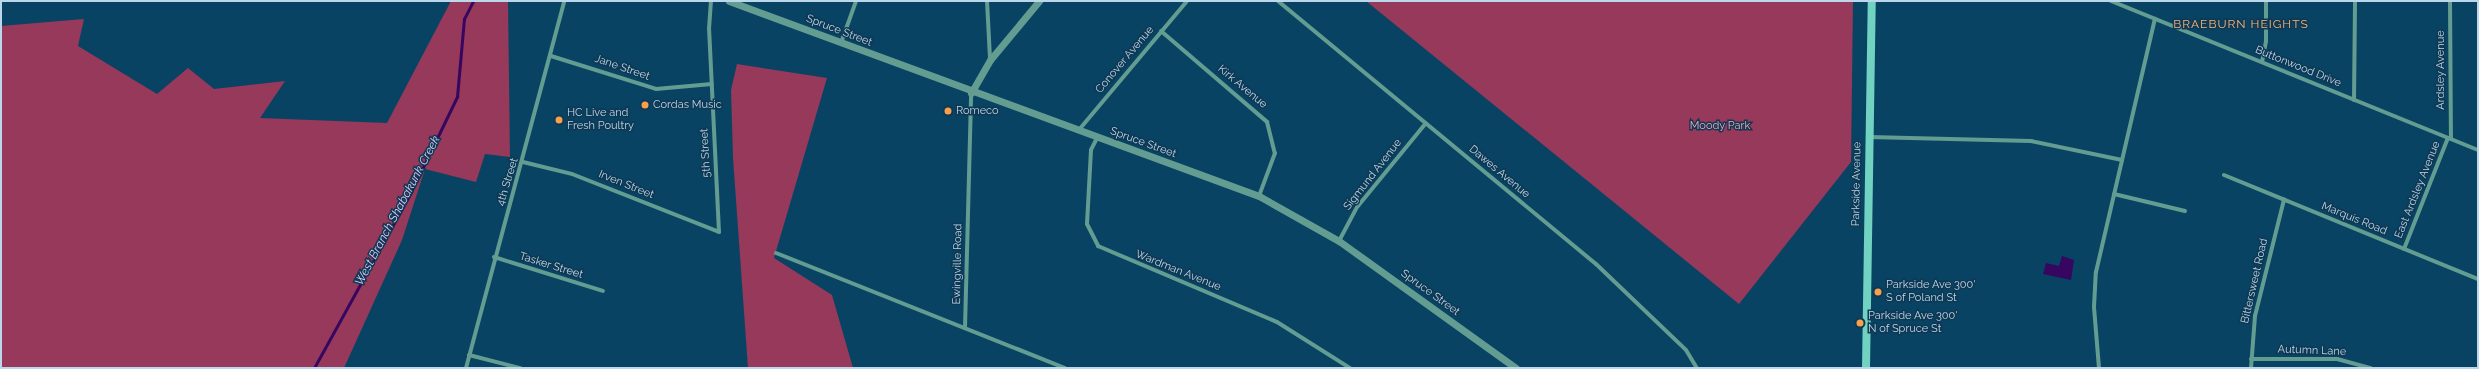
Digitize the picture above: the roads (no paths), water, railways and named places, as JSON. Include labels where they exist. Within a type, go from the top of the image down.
[{"type":"main road","name":"Parkside Avenue","points":[[1866,368],[1872,1]]},
{"type":"street","name":"4th Street","points":[[466,368],[494,257],[523,162],[564,1]]},
{"type":"street","name":"5th Street","points":[[711,1],[708,29],[719,232]]},
{"type":"street","name":"Spruce Street","points":[[729,1],[971,93],[1259,196],[1339,241],[1516,368]]},
{"type":"street","points":[[841,44],[856,1]]},
{"type":"street","points":[[987,1],[990,60]]},
{"type":"street","points":[[971,93],[990,60],[1039,1]]},
{"type":"street","name":"Conover Avenue","points":[[1078,131],[1187,1]]},
{"type":"street","name":"Dawes Avenue","points":[[1278,1],[1596,264],[1686,350],[1697,368]]},
{"type":"street","name":"Buttonwood Drive","points":[[2111,1],[2478,150]]},
{"type":"street","points":[[2262,62],[2266,1]]},
{"type":"street","points":[[2354,100],[2355,1]]},
{"type":"street","name":"Ardsley Avenue","points":[[2450,1],[2450,139]]},
{"type":"street","points":[[2099,368],[2094,289],[2114,194],[2155,19]]},
{"type":"street","name":"Kirk Avenue","points":[[1161,32],[1267,122],[1275,153],[1259,196]]},
{"type":"street","name":"Jane Street","points":[[551,56],[656,89],[712,84]]},
{"type":"street","name":"Ewingville Road","points":[[966,328],[971,93]]},
{"type":"street","name":"Sigmund Avenue","points":[[1339,241],[1358,206],[1426,123]]},
{"type":"street","points":[[1869,137],[2031,141],[2122,160]]},
{"type":"street","name":"Wardman Avenue","points":[[1096,138],[1091,150],[1086,224],[1098,246],[1277,322],[1350,368]]},
{"type":"street","name":"East Ardsley Avenue","points":[[2404,249],[2450,139]]},
{"type":"street","name":"Irven Street","points":[[523,162],[572,174],[719,232]]},
{"type":"street","name":"Marquis Road","points":[[2224,176],[2478,279]]},
{"type":"street","points":[[2114,194],[2185,211]]},
{"type":"street","name":"Bittersweet Road","points":[[2251,368],[2255,316],[2284,200]]},
{"type":"street","points":[[776,253],[874,295],[966,328],[1065,368]]},
{"type":"street","name":"Tasker Street","points":[[494,257],[603,291]]},
{"type":"street","points":[[469,355],[520,368]]},
{"type":"street","name":"Autumn Lane","points":[[2251,359],[2337,359],[2371,368]]},
{"type":"waterway","name":"West Branch Shabakunk Creek","points":[[314,368],[411,192],[457,97],[464,19],[473,1]]},
{"type":"place","name":"Cordas Music","points":[[645,105]]},
{"type":"place","name":"Romeco","points":[[948,111]]},
{"type":"place","name":"HC Live and Fresh Poultry","points":[[559,120]]},
{"type":"place","name":"Parkside Ave 300' S of Poland St","points":[[1878,292]]},
{"type":"place","name":"Parkside Ave 300' N of Spruce St","points":[[1860,323]]},
{"type":"district","name":"BRAEBURN HEIGHTS","points":[[2241,25]]},
{"type":"park label","name":"Moody Park","points":[[1720,126]]}]
